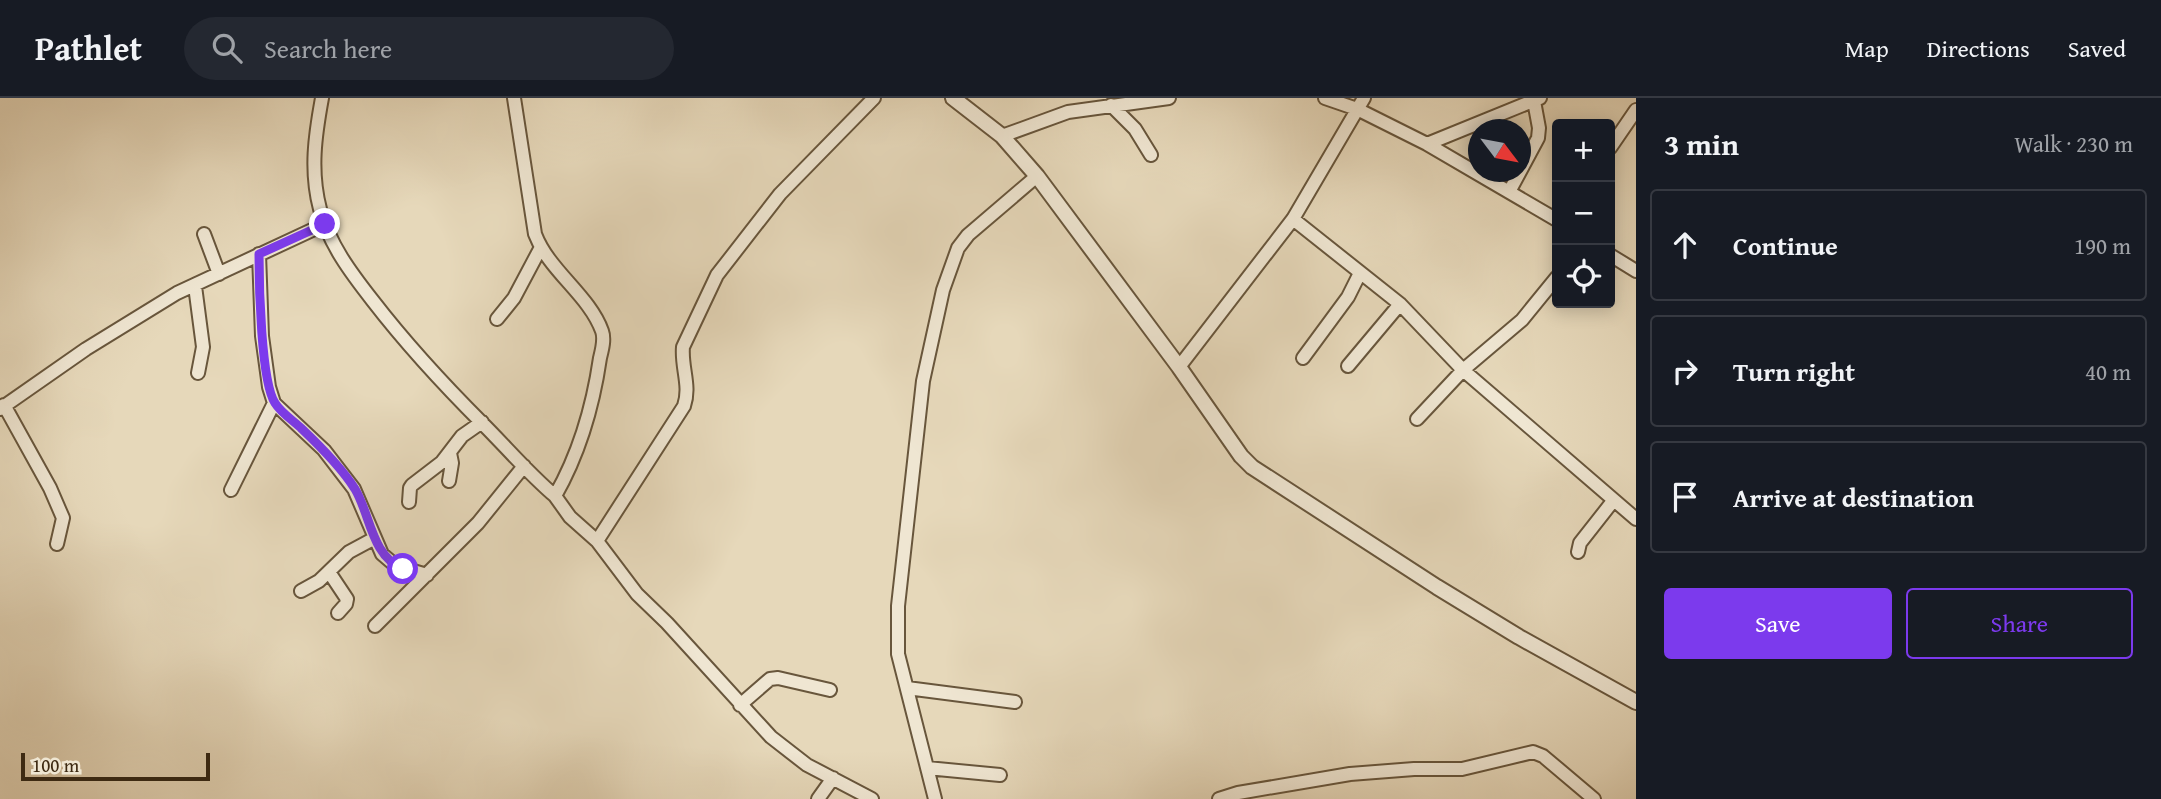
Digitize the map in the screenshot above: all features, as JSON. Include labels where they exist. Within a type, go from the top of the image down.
[{"type":"street","points":[[322,98],[314,140],[313,178],[325,224],[351,272],[441,382],[555,496],[570,517],[597,541],[637,594],[771,737],[807,765],[872,799]]},
{"type":"street","points":[[514,98],[535,234],[540,248],[592,313],[603,332],[592,403],[576,453],[555,496]]},
{"type":"street","points":[[597,541],[684,406],[687,396],[683,347],[717,275],[780,194],[874,98]]},
{"type":"street","points":[[953,98],[1002,136],[1037,177],[1179,367],[1241,456],[1262,475],[1507,629],[1636,702]]},
{"type":"street","points":[[1002,136],[1068,112],[1137,100],[1169,98]]},
{"type":"street","points":[[1325,98],[1361,104],[1552,217]]},
{"type":"street","points":[[1427,144],[1537,99],[1538,138],[1509,192]]},
{"type":"street","points":[[1179,367],[1293,219],[1361,104]]},
{"type":"street","points":[[1111,105],[1135,129],[1151,155]]},
{"type":"street","points":[[1615,141],[1636,110]]},
{"type":"street","points":[[935,799],[898,654],[898,606],[923,381],[951,262],[968,235],[1037,177]]},
{"type":"street","points":[[1293,219],[1399,304],[1463,370],[1636,519]]},
{"type":"street","points":[[57,544],[62,518],[50,488],[2,407],[86,349],[177,293],[325,224]]},
{"type":"street","points":[[204,234],[219,274]]},
{"type":"street","points":[[497,319],[514,298],[540,248]]},
{"type":"street","points":[[259,254],[262,336],[269,387],[274,403],[324,450],[347,479],[361,502],[382,554],[396,566],[427,575]]},
{"type":"street","points":[[1615,258],[1636,271]]},
{"type":"street","points":[[1303,358],[1348,298],[1360,273]]},
{"type":"street","points":[[1417,419],[1463,370],[1522,320],[1552,283]]},
{"type":"street","points":[[195,286],[203,347],[198,373]]},
{"type":"street","points":[[1348,366],[1399,304]]},
{"type":"street","points":[[231,490],[274,403]]},
{"type":"street","points":[[409,502],[412,485],[442,463],[462,436],[482,422]]},
{"type":"street","points":[[449,481],[452,464],[450,453]]},
{"type":"street","points":[[375,626],[478,523],[524,466]]},
{"type":"street","points":[[1578,552],[1580,543],[1614,501]]},
{"type":"street","points":[[301,591],[329,572],[349,552],[375,538]]},
{"type":"street","points":[[329,572],[347,599],[338,613]]},
{"type":"street","points":[[740,705],[770,679],[778,678],[830,690]]},
{"type":"street","points":[[907,688],[1015,702]]},
{"type":"street","points":[[1219,799],[1350,774],[1414,769],[1462,769],[1533,752],[1542,756],[1594,799]]},
{"type":"street","points":[[927,768],[1000,775]]},
{"type":"street","points":[[818,799],[833,778]]},
{"type":"route","points":[[325,224],[259,254],[262,336],[269,387],[274,403],[324,450],[354,489],[382,554],[403,569]]}]
